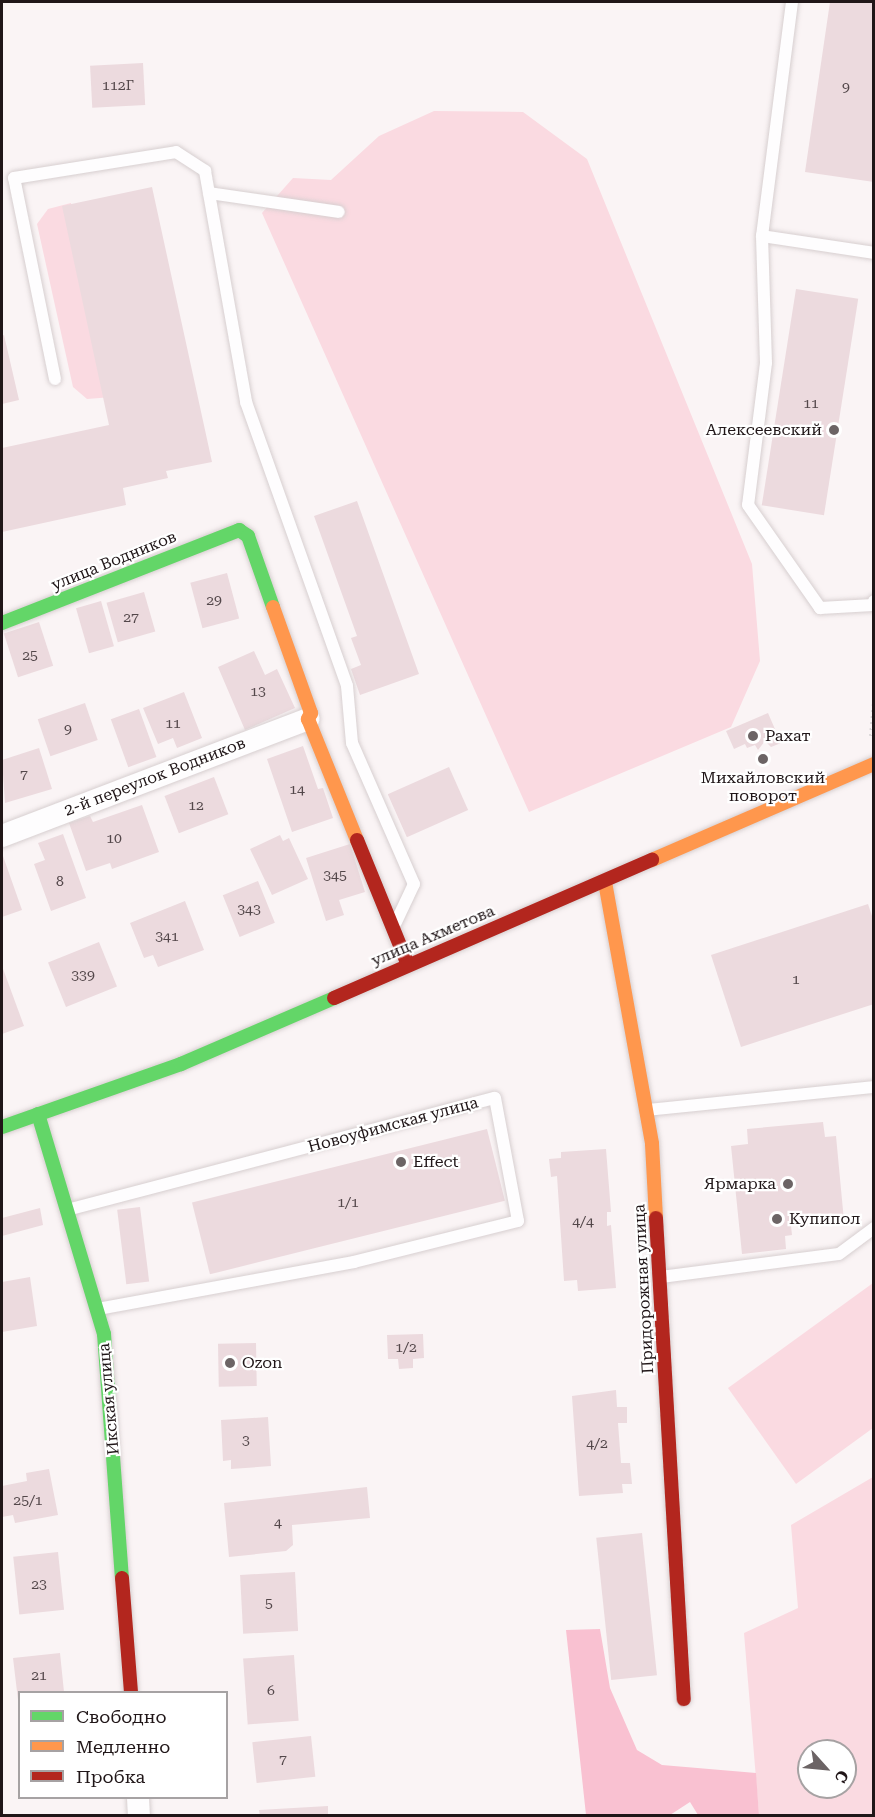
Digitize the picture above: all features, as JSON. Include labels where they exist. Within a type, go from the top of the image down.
[{"type":"street","name":"улица Водников","points":[[2,623],[239,530],[248,536],[311,713],[308,719]]},
{"type":"street","points":[[308,719],[408,965]]},
{"type":"street","name":"2-й переулок Водников","points":[[2,836],[308,719]]},
{"type":"street","name":"улица Ахметова","points":[[2,1127],[181,1064],[873,764]]},
{"type":"street","name":"Придорожная улица","points":[[605,882],[652,1144],[684,1699]]},
{"type":"street","name":"Икская улица","points":[[38,1114],[98,1309],[108,1359],[131,1691]]},
{"type":"street","points":[[138,1799],[139,1815]]},
{"type":"lane","points":[[792,2],[762,236],[766,363],[748,505],[820,608],[873,605],[873,602]]},
{"type":"lane","points":[[55,379],[14,178],[176,153],[205,171],[246,402],[347,686],[352,742],[414,884],[393,929]]},
{"type":"lane","points":[[209,194],[339,212]]},
{"type":"lane","points":[[762,236],[873,253]]},
{"type":"lane","points":[[646,1111],[873,1087]]},
{"type":"lane","name":"Новоуфимская улица","points":[[68,1210],[495,1098],[518,1221],[354,1262],[98,1309]]},
{"type":"lane","points":[[660,1278],[839,1254],[873,1228]]},
{"type":"path","points":[[873,702],[871,729],[873,742]]},
{"type":"shaded area","points":[[434,111],[523,112],[587,159],[752,564],[760,661],[731,727],[529,812],[262,213],[293,178],[331,180],[379,136]]},
{"type":"shaded area","points":[[71,203],[112,397],[87,399],[73,387],[37,224],[48,209]]},
{"type":"shaded area","points":[[873,1283],[873,1428],[796,1484],[728,1388]]},
{"type":"shaded area","points":[[873,1477],[873,1815],[759,1815],[744,1633],[798,1608],[791,1525]]},
{"type":"shaded area","points":[[600,1629],[610,1688],[637,1750],[662,1765],[756,1773],[759,1815],[698,1815],[690,1802],[670,1815],[586,1815],[566,1630]]},
{"type":"building","points":[[830,2],[874,2],[874,182],[805,172]]},
{"type":"building","points":[[143,63],[145,105],[92,108],[90,66]]},
{"type":"building","points":[[152,187],[212,462],[166,471],[168,478],[123,488],[126,505],[2,532],[2,448],[109,425],[62,206]]},
{"type":"building","points":[[796,289],[858,299],[824,515],[762,505]]},
{"type":"building","points":[[4,335],[19,400],[2,404],[2,336]]},
{"type":"building","points":[[357,501],[419,674],[360,695],[351,669],[361,665],[351,638],[357,636],[314,516]]},
{"type":"building","points":[[227,573],[239,618],[202,628],[190,583]]},
{"type":"building","points":[[144,592],[155,631],[118,642],[107,603]]},
{"type":"building","points":[[101,601],[114,646],[89,653],[76,608]]},
{"type":"building","points":[[39,622],[53,666],[18,677],[4,633]]},
{"type":"building","points":[[254,651],[265,675],[277,669],[295,708],[245,730],[218,667]]},
{"type":"building","points":[[184,692],[202,738],[177,748],[173,738],[158,744],[143,708]]},
{"type":"building","points":[[85,703],[98,740],[50,756],[38,719]]},
{"type":"building","points":[[139,709],[156,757],[128,767],[111,719]]},
{"type":"building","name":"Рахат","points":[[768,713],[781,743],[771,747],[765,741],[758,750],[755,745],[747,748],[745,744],[734,749],[726,731]]},
{"type":"building","points":[[303,746],[318,789],[323,788],[333,818],[292,832],[267,759]]},
{"type":"building","points":[[39,748],[52,789],[5,803],[2,760]]},
{"type":"building","points":[[449,767],[468,810],[407,837],[388,794]]},
{"type":"building","points":[[214,777],[228,814],[179,833],[165,796]]},
{"type":"building","points":[[142,805],[159,852],[112,869],[110,863],[86,871],[69,823],[90,816],[93,822]]},
{"type":"building","points":[[63,834],[86,898],[51,911],[34,864],[45,860],[38,843]]},
{"type":"building","points":[[280,835],[283,841],[289,838],[308,879],[272,895],[250,849]]},
{"type":"building","points":[[350,844],[365,892],[339,900],[344,915],[326,921],[306,858]]},
{"type":"building","points":[[2,857],[22,910],[2,917]]},
{"type":"building","points":[[258,881],[275,923],[240,937],[223,895]]},
{"type":"building","points":[[185,901],[204,950],[158,967],[153,955],[144,958],[130,923]]},
{"type":"building","points":[[868,904],[874,922],[874,1004],[741,1047],[711,955]]},
{"type":"building","points":[[99,942],[117,987],[66,1007],[48,963]]},
{"type":"building","points":[[2,966],[24,1026],[2,1034]]},
{"type":"building","name":"Ярмарка","points":[[823,1122],[825,1137],[836,1136],[844,1221],[791,1226],[792,1235],[785,1236],[786,1249],[742,1254],[731,1146],[748,1144],[747,1129]]},
{"type":"building","points":[[487,1129],[505,1201],[210,1274],[192,1203]]},
{"type":"building","points":[[606,1149],[611,1212],[607,1212],[607,1226],[611,1225],[616,1288],[578,1291],[577,1280],[564,1281],[557,1176],[551,1177],[549,1159],[561,1158],[561,1152]]},
{"type":"building","points":[[140,1207],[149,1281],[126,1284],[117,1210]]},
{"type":"building","points":[[40,1208],[43,1225],[2,1236],[2,1218]]},
{"type":"building","points":[[30,1277],[37,1326],[2,1332],[2,1282]]},
{"type":"building","points":[[423,1334],[424,1358],[413,1359],[413,1368],[399,1369],[398,1359],[388,1359],[387,1335]]},
{"type":"building","points":[[256,1343],[257,1386],[219,1387],[218,1344]]},
{"type":"building","points":[[616,1390],[617,1407],[627,1407],[627,1423],[618,1423],[621,1463],[630,1463],[632,1484],[622,1484],[623,1493],[579,1496],[572,1396]]},
{"type":"building","points":[[268,1417],[271,1466],[231,1469],[231,1460],[223,1461],[221,1420]]},
{"type":"building","points":[[49,1469],[58,1515],[15,1523],[13,1515],[2,1517],[2,1486],[27,1481],[26,1473]]},
{"type":"building","points":[[367,1487],[370,1518],[292,1525],[293,1545],[286,1551],[229,1557],[224,1503]]},
{"type":"building","points":[[642,1533],[657,1675],[611,1680],[596,1538]]},
{"type":"building","points":[[58,1552],[64,1610],[19,1614],[13,1557]]},
{"type":"building","points":[[295,1572],[298,1631],[243,1634],[240,1575]]},
{"type":"building","points":[[60,1653],[64,1691],[18,1691],[18,1700],[13,1658]]},
{"type":"building","points":[[294,1655],[299,1721],[248,1724],[243,1659]]},
{"type":"building","points":[[311,1736],[315,1777],[257,1783],[252,1742]]},
{"type":"building","points":[[328,1806],[328,1816],[260,1816],[259,1810]]},
{"type":"traffic: fast","points":[[2,623],[239,530],[248,536],[273,607]]},
{"type":"traffic: fast","points":[[2,1127],[181,1064],[334,998]]},
{"type":"traffic: fast","points":[[38,1114],[104,1334],[122,1578]]},
{"type":"traffic: slow","points":[[273,607],[311,713],[308,719],[357,840]]},
{"type":"traffic: slow","points":[[652,860],[874,764]]},
{"type":"traffic: slow","points":[[605,882],[652,1144],[656,1218]]},
{"type":"traffic: jam","points":[[357,840],[408,965]]},
{"type":"traffic: jam","points":[[334,998],[652,860]]},
{"type":"traffic: jam","points":[[656,1218],[684,1699]]},
{"type":"traffic: jam","points":[[122,1578],[131,1691]]},
{"type":"place","name":"Алексеевский","points":[[834,430]]},
{"type":"place","name":"Рахат","points":[[753,736]]},
{"type":"place","name":"Михайловский поворот","points":[[763,759]]},
{"type":"place","name":"Effect","points":[[401,1162]]},
{"type":"place","name":"Ярмарка","points":[[788,1184]]},
{"type":"place","name":"Купипол","points":[[777,1219]]},
{"type":"place","name":"Ozon","points":[[230,1363]]}]
